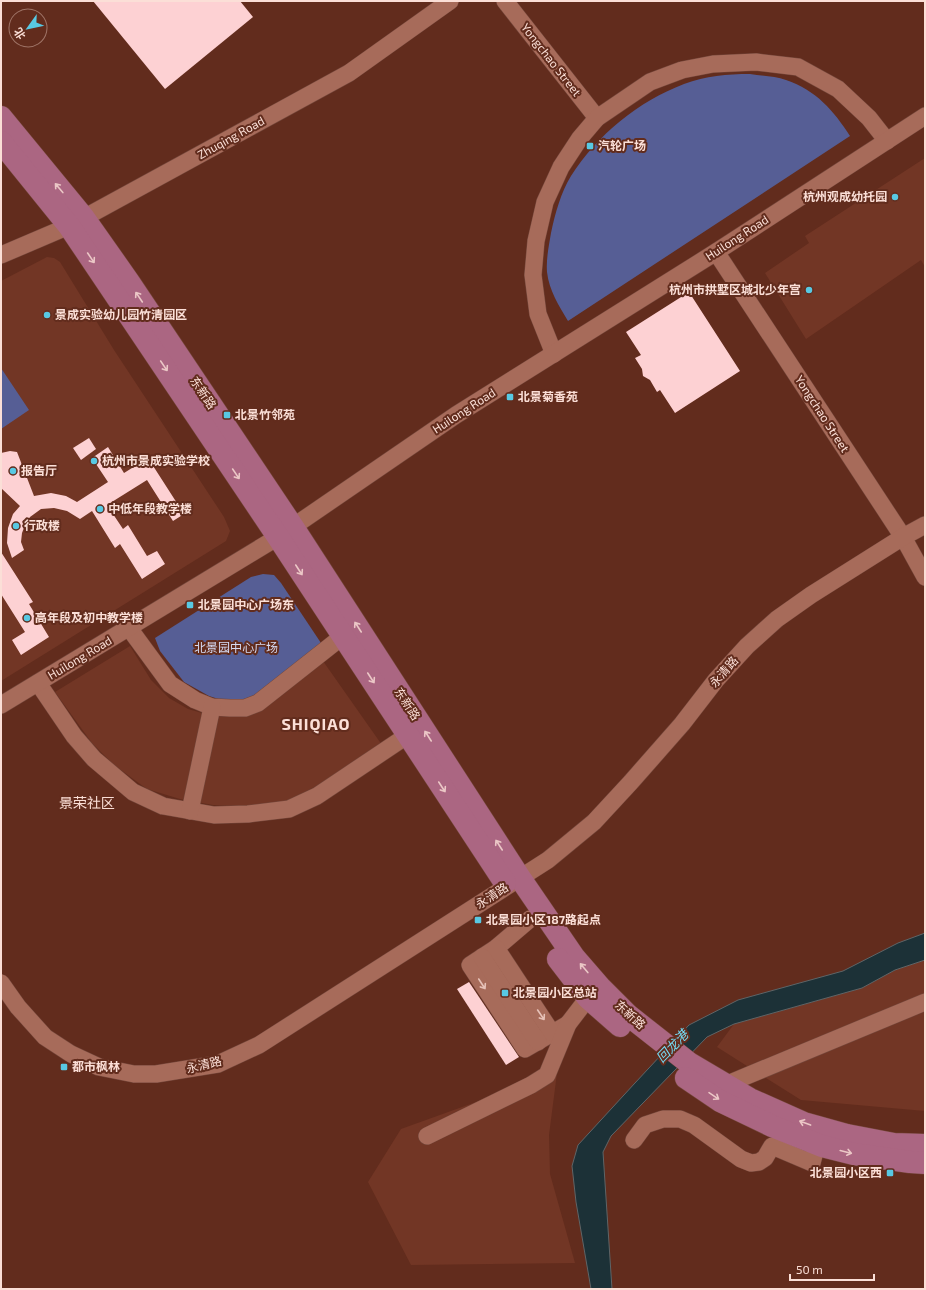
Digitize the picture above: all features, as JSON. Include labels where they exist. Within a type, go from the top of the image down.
[{"type":"main road","name":"东新路","points":[[1,117],[77,222],[285,532],[514,882],[530,919],[551,950],[588,998],[685,1069],[720,1101],[772,1126],[817,1144],[854,1154],[925,1163]]},
{"type":"main road","name":"东新路","points":[[1,142],[77,222]]},
{"type":"main road","name":"东新路","points":[[285,532],[343,636],[408,735],[514,882],[600,987],[658,1048]]},
{"type":"main road","name":"东新路","points":[[685,1069],[725,1085],[750,1099],[804,1123],[847,1135],[894,1144],[925,1145]]},
{"type":"street","name":"Zhuqing Road","points":[[1,255],[77,222],[349,73],[450,1]]},
{"type":"street","name":"Yongchao Street","points":[[505,1],[597,118]]},
{"type":"street","points":[[554,354],[538,314],[533,275],[536,241],[545,202],[561,166],[580,138],[597,118],[650,82],[682,70],[712,64],[756,62],[798,67],[838,89],[869,118],[887,141]]},
{"type":"street","name":"Huilong Road","points":[[1,705],[285,532],[456,415],[716,252],[925,116]]},
{"type":"street","name":"Yongchao Street","points":[[716,252],[903,537],[925,577]]},
{"type":"street","name":"永清路","points":[[1,983],[18,1007],[45,1038],[71,1054],[99,1067],[134,1074],[156,1074],[218,1064],[259,1045],[548,860],[599,816],[632,782],[682,724],[716,680],[747,646],[777,620],[811,595],[903,537],[925,525]]},
{"type":"street","points":[[129,628],[170,684],[194,700],[212,707],[245,708],[258,703],[343,636]]},
{"type":"street","points":[[38,683],[79,742],[94,759],[133,792],[163,806],[214,815],[248,814],[289,809],[316,796],[408,735]]},
{"type":"street","points":[[190,811],[212,707]]},
{"type":"street","points":[[530,919],[496,948],[482,957],[545,1037]]},
{"type":"street","points":[[496,948],[545,1037]]},
{"type":"street","points":[[427,1136],[531,1085],[547,1075],[568,1024],[588,998]]},
{"type":"street","points":[[725,1085],[925,1002]]},
{"type":"street","points":[[545,1037],[568,1024]]},
{"type":"street","points":[[634,1140],[645,1125],[663,1119],[680,1119],[694,1125],[741,1159],[751,1163],[759,1162],[765,1158],[772,1146],[812,1163],[817,1144]]},
{"type":"shaded area","name":"杭州观成幼托园","points":[[925,158],[925,267],[921,260],[806,339],[765,273],[809,243],[805,236]]},
{"type":"shaded area","name":"杭州市景成实验学校","points":[[47,257],[54,258],[60,262],[114,350],[224,517],[230,531],[226,541],[1,681],[1,281]]},
{"type":"shaded area","points":[[130,646],[151,680],[169,698],[188,709],[209,715],[232,717],[254,712],[323,661],[382,745],[291,800],[253,807],[213,805],[180,799],[147,789],[114,765],[92,743],[55,692]]},
{"type":"shaded area","points":[[925,960],[925,1111],[801,1100],[717,1047],[734,1024],[862,988],[895,970]]},
{"type":"shaded area","points":[[557,1073],[549,1135],[550,1174],[575,1263],[411,1265],[368,1182],[401,1129]]},
{"type":"green space","points":[[750,74],[782,79],[806,89],[831,110],[850,136],[568,321],[555,298],[548,279],[547,257],[556,211],[561,196],[567,182],[581,161],[606,133],[620,121],[635,110],[667,91],[692,81],[708,77]]},
{"type":"green space","points":[[1,368],[29,410],[1,429]]},
{"type":"green space","name":"北景园中心广场","points":[[263,574],[274,575],[281,583],[321,643],[250,702],[231,703],[209,696],[184,682],[160,651],[155,638],[251,577]]},
{"type":"water","name":"回龙港","points":[[925,933],[925,960],[895,970],[862,988],[734,1024],[707,1037],[611,1136],[603,1152],[612,1289],[591,1289],[576,1202],[572,1166],[578,1145],[689,1025],[738,1000],[843,971],[898,943]]},
{"type":"building","points":[[93,1],[240,1],[253,17],[165,89]]},
{"type":"building","points":[[689,292],[740,371],[675,413],[660,390],[657,392],[650,380],[643,376],[642,369],[635,358],[641,355],[626,332]]},
{"type":"building","points":[[89,438],[96,449],[81,460],[73,448]]},
{"type":"building","points":[[108,447],[124,473],[148,458],[184,514],[173,521],[147,480],[107,505],[123,529],[128,525],[147,556],[157,551],[165,564],[142,579],[120,544],[115,548],[92,511],[80,519],[67,511],[54,508],[41,509],[30,517],[22,533],[21,542],[24,550],[12,558],[7,543],[8,528],[13,514],[20,506],[1,488],[1,453],[10,451],[17,452],[34,496],[51,493],[66,496],[77,502],[108,482],[92,458]]},
{"type":"building","name":"高年段及初中教学楼","points":[[1,552],[33,602],[29,604],[49,637],[21,655],[12,640],[25,632],[1,594]]},
{"type":"building","points":[[469,982],[519,1057],[506,1065],[457,989]]},
{"type":"place","name":"汽轮广场","points":[[590,146]]},
{"type":"place","name":"杭州观成幼托园","points":[[895,197]]},
{"type":"place","name":"杭州市拱墅区城北少年宫","points":[[809,290]]},
{"type":"place","name":"景成实验幼儿园竹清园区","points":[[47,315]]},
{"type":"place","name":"北景菊香苑","points":[[510,397]]},
{"type":"place","name":"北景竹邻苑","points":[[227,415]]},
{"type":"place","name":"杭州市景成实验学校","points":[[94,461]]},
{"type":"place","name":"报告厅","points":[[13,471]]},
{"type":"place","name":"中低年段教学楼","points":[[100,509]]},
{"type":"place","name":"行政楼","points":[[16,526]]},
{"type":"place","name":"北景园中心广场东","points":[[190,605]]},
{"type":"place","name":"高年段及初中教学楼","points":[[27,618]]},
{"type":"place","name":"北景园小区187路起点","points":[[478,920]]},
{"type":"place","name":"北景园小区总站","points":[[505,993]]},
{"type":"place","name":"都市枫林","points":[[64,1067]]},
{"type":"place","name":"北景园小区西","points":[[890,1173]]},
{"type":"district","name":"SHIQIAO","points":[[316,724]]},
{"type":"district","name":"景荣社区","points":[[87,803]]}]
